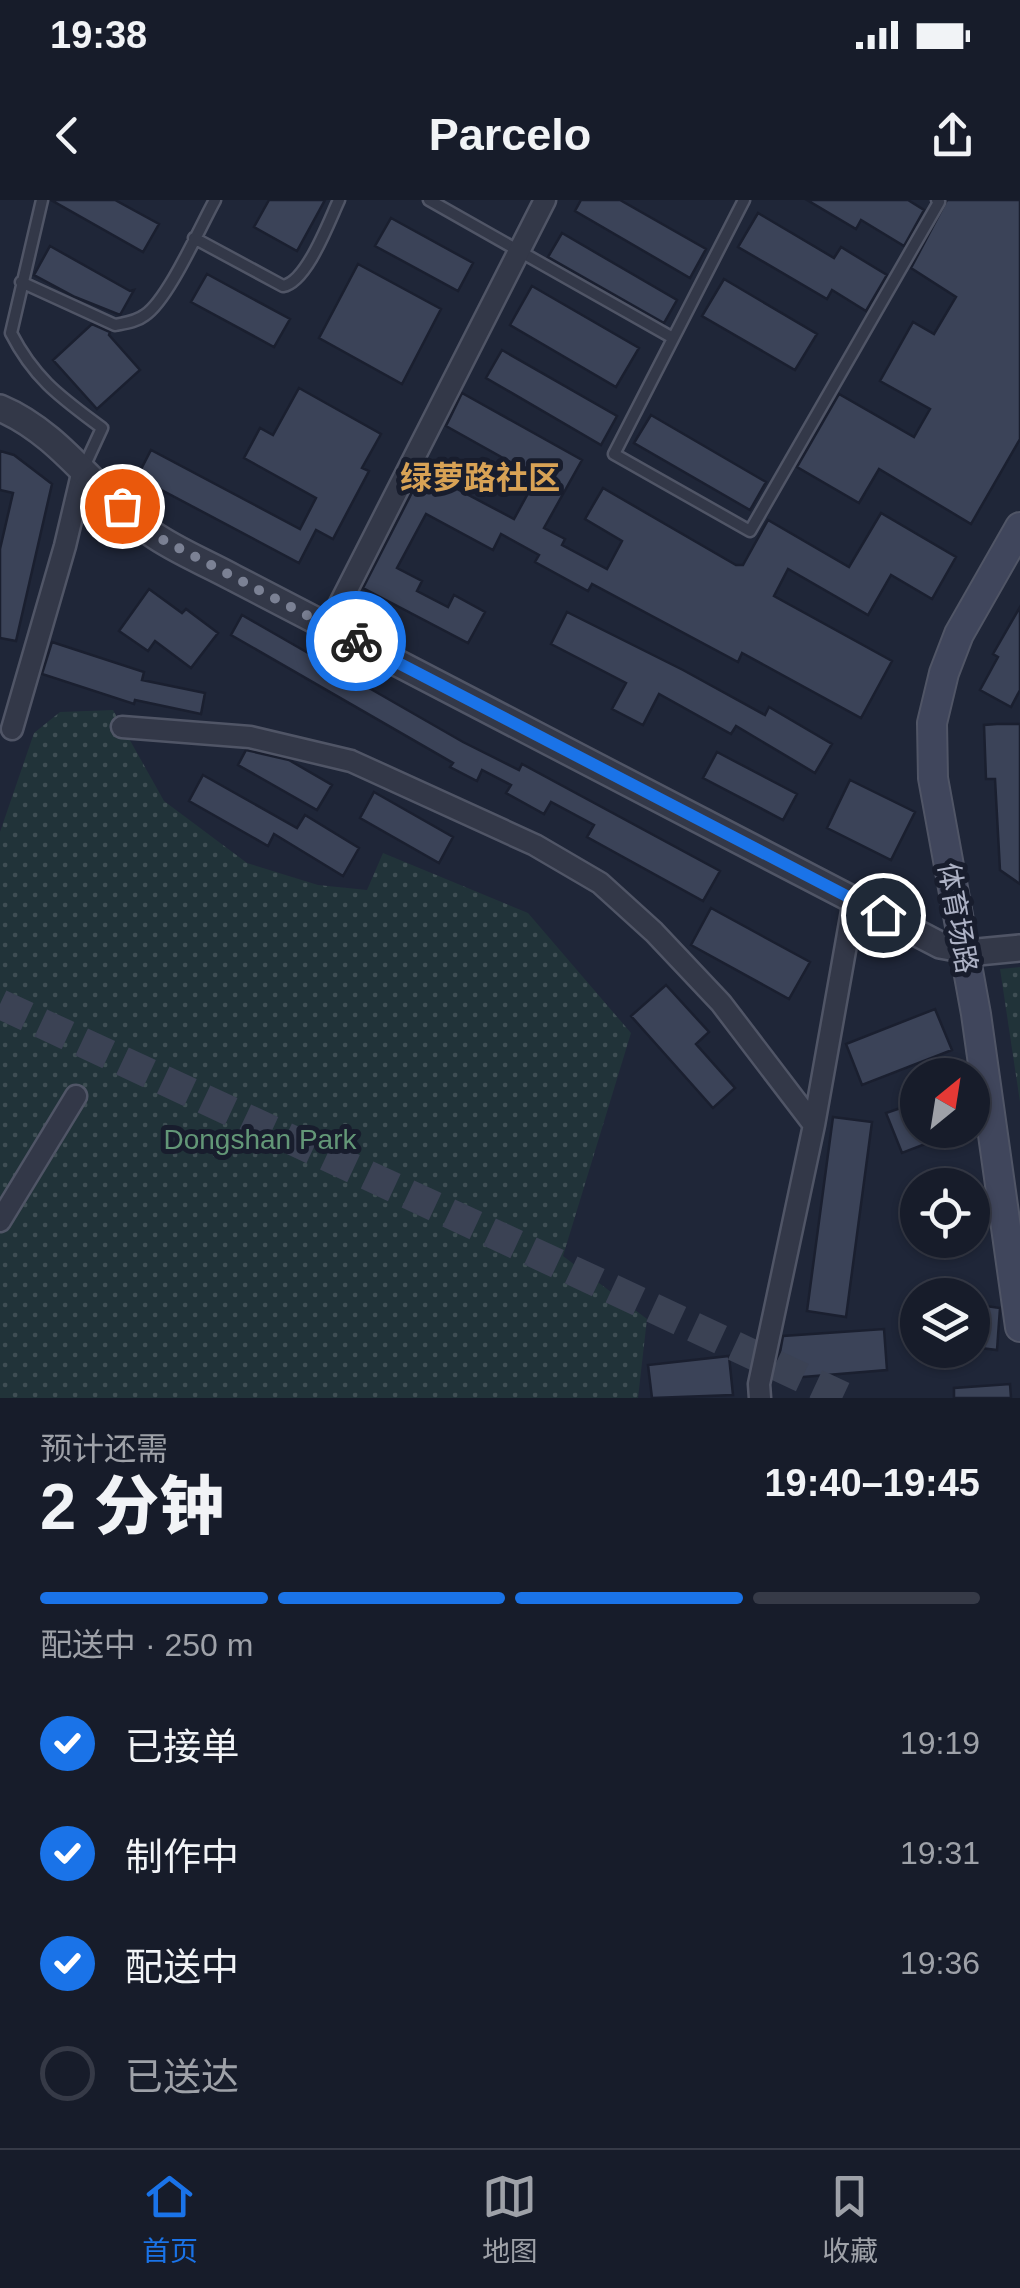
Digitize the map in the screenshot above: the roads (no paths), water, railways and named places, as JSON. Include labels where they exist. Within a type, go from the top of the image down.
[{"type":"main road","name":"体育场路","points":[[1020,527],[969,610],[944,674],[932,723],[933,778],[971,950],[1020,1226]]},
{"type":"main road","name":"体育场路","points":[[1020,550],[978,620],[955,677],[946,726],[946,776],[1020,1327]]},
{"type":"street","points":[[328,627],[545,200]]},
{"type":"street","points":[[0,408],[22,417],[61,448],[150,533],[940,945],[971,950],[1020,948]]},
{"type":"street","points":[[12,729],[83,470]]},
{"type":"street","points":[[122,727],[250,737],[351,762],[551,854],[600,883],[654,932],[721,1003],[814,1126]]},
{"type":"street","points":[[760,1398],[759,1384],[814,1126],[854,900]]},
{"type":"street","points":[[0,1221],[76,1096]]},
{"type":"lane","points":[[42,200],[11,334],[26,364],[102,428],[83,470]]},
{"type":"lane","points":[[21,282],[115,325],[146,315],[160,298],[215,200]]},
{"type":"lane","points":[[194,238],[284,286],[292,284],[304,270],[340,200]]},
{"type":"lane","points":[[429,200],[673,338]]},
{"type":"lane","points":[[744,200],[614,454],[750,531],[940,202],[937,200]]},
{"type":"tunnel","points":[[0,1004],[846,1398]]},
{"type":"district","name":"绿萝路社区","points":[[480,478]]},
{"type":"park label","name":"Dongshan Park","points":[[260,1139]]}]
